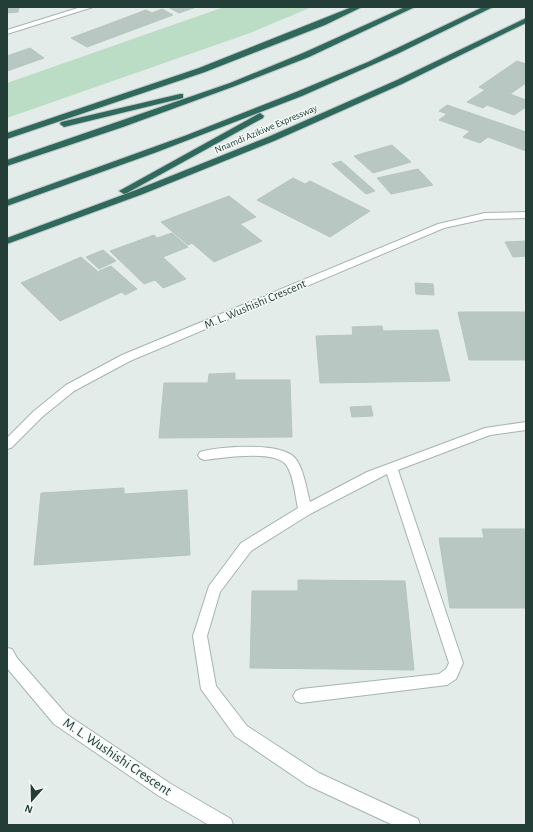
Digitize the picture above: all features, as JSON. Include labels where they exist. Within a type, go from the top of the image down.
[{"type":"highway","points":[[7,137],[202,70],[322,23],[358,7]]},
{"type":"highway","points":[[7,163],[73,142],[241,81],[306,55],[411,7]]},
{"type":"highway","name":"Nnamdi Azikiwe Expressway","points":[[7,203],[106,168],[300,94],[394,53],[489,7]]},
{"type":"highway","name":"Nnamdi Azikiwe Expressway","points":[[7,241],[81,215],[242,151],[373,95],[526,20]]},
{"type":"highway","points":[[7,137],[241,81]]},
{"type":"highway","points":[[81,215],[300,94]]},
{"type":"street","points":[[7,32],[89,7]]},
{"type":"street","name":"M. L. Wushishi Crescent","points":[[7,445],[38,414],[70,388],[126,358],[441,226],[485,216],[526,215]]},
{"type":"street","points":[[412,825],[313,779],[241,731],[209,689],[200,636],[214,590],[246,547],[305,510],[371,475],[489,431],[526,426]]},
{"type":"street","points":[[204,455],[273,451],[285,456],[292,462],[305,510]]},
{"type":"street","points":[[301,696],[442,680],[450,674],[456,663],[391,468]]},
{"type":"street","name":"M. L. Wushishi Crescent","points":[[7,654],[12,663],[60,719],[165,790],[224,825]]},
{"type":"green space","points":[[224,7],[312,7],[250,33],[7,118],[7,83]]},
{"type":"building","points":[[7,7],[19,7],[18,12],[7,13]]},
{"type":"building","points":[[168,7],[196,7],[179,13]]},
{"type":"building","points":[[162,9],[173,15],[87,47],[71,38],[146,10],[152,13]]},
{"type":"building","points":[[30,48],[44,58],[7,71],[7,56]]},
{"type":"building","points":[[517,61],[526,64],[526,83],[510,94],[526,100],[526,107],[514,115],[487,105],[483,108],[467,102],[485,90],[479,87]]},
{"type":"building","points":[[447,105],[526,132],[526,151],[488,137],[480,143],[463,137],[470,131],[439,120],[447,114],[439,111]]},
{"type":"building","points":[[392,145],[411,162],[373,173],[354,156]]},
{"type":"building","points":[[341,161],[375,191],[366,194],[332,164]]},
{"type":"building","points":[[418,169],[433,185],[391,194],[377,178]]},
{"type":"building","points":[[293,178],[305,184],[310,181],[370,211],[330,237],[257,200]]},
{"type":"building","points":[[229,196],[256,217],[240,224],[262,241],[214,262],[192,243],[188,245],[161,222]]},
{"type":"building","points":[[172,233],[188,247],[163,257],[186,279],[163,288],[155,280],[144,284],[110,251],[154,235],[157,238]]},
{"type":"building","points":[[526,241],[526,256],[513,257],[505,242]]},
{"type":"building","points":[[103,250],[116,261],[99,269],[86,257]]},
{"type":"building","points":[[81,257],[122,292],[60,321],[21,283]]},
{"type":"building","points":[[111,266],[137,289],[125,295],[99,271]]},
{"type":"building","points":[[415,283],[433,284],[434,295],[416,294]]},
{"type":"building","points":[[458,312],[526,312],[526,360],[469,360]]},
{"type":"building","points":[[382,326],[383,331],[438,330],[450,381],[320,383],[316,336],[353,335],[352,327]]},
{"type":"building","points":[[235,373],[235,380],[290,380],[292,437],[159,438],[164,383],[208,383],[209,374]]},
{"type":"building","points":[[371,406],[373,416],[352,417],[350,407]]},
{"type":"building","points":[[124,488],[124,494],[187,490],[190,555],[34,565],[41,493]]},
{"type":"building","points":[[482,529],[526,529],[526,608],[450,608],[439,538],[484,538]]},
{"type":"building","points":[[298,580],[405,581],[414,670],[250,668],[252,591],[298,591]]}]
